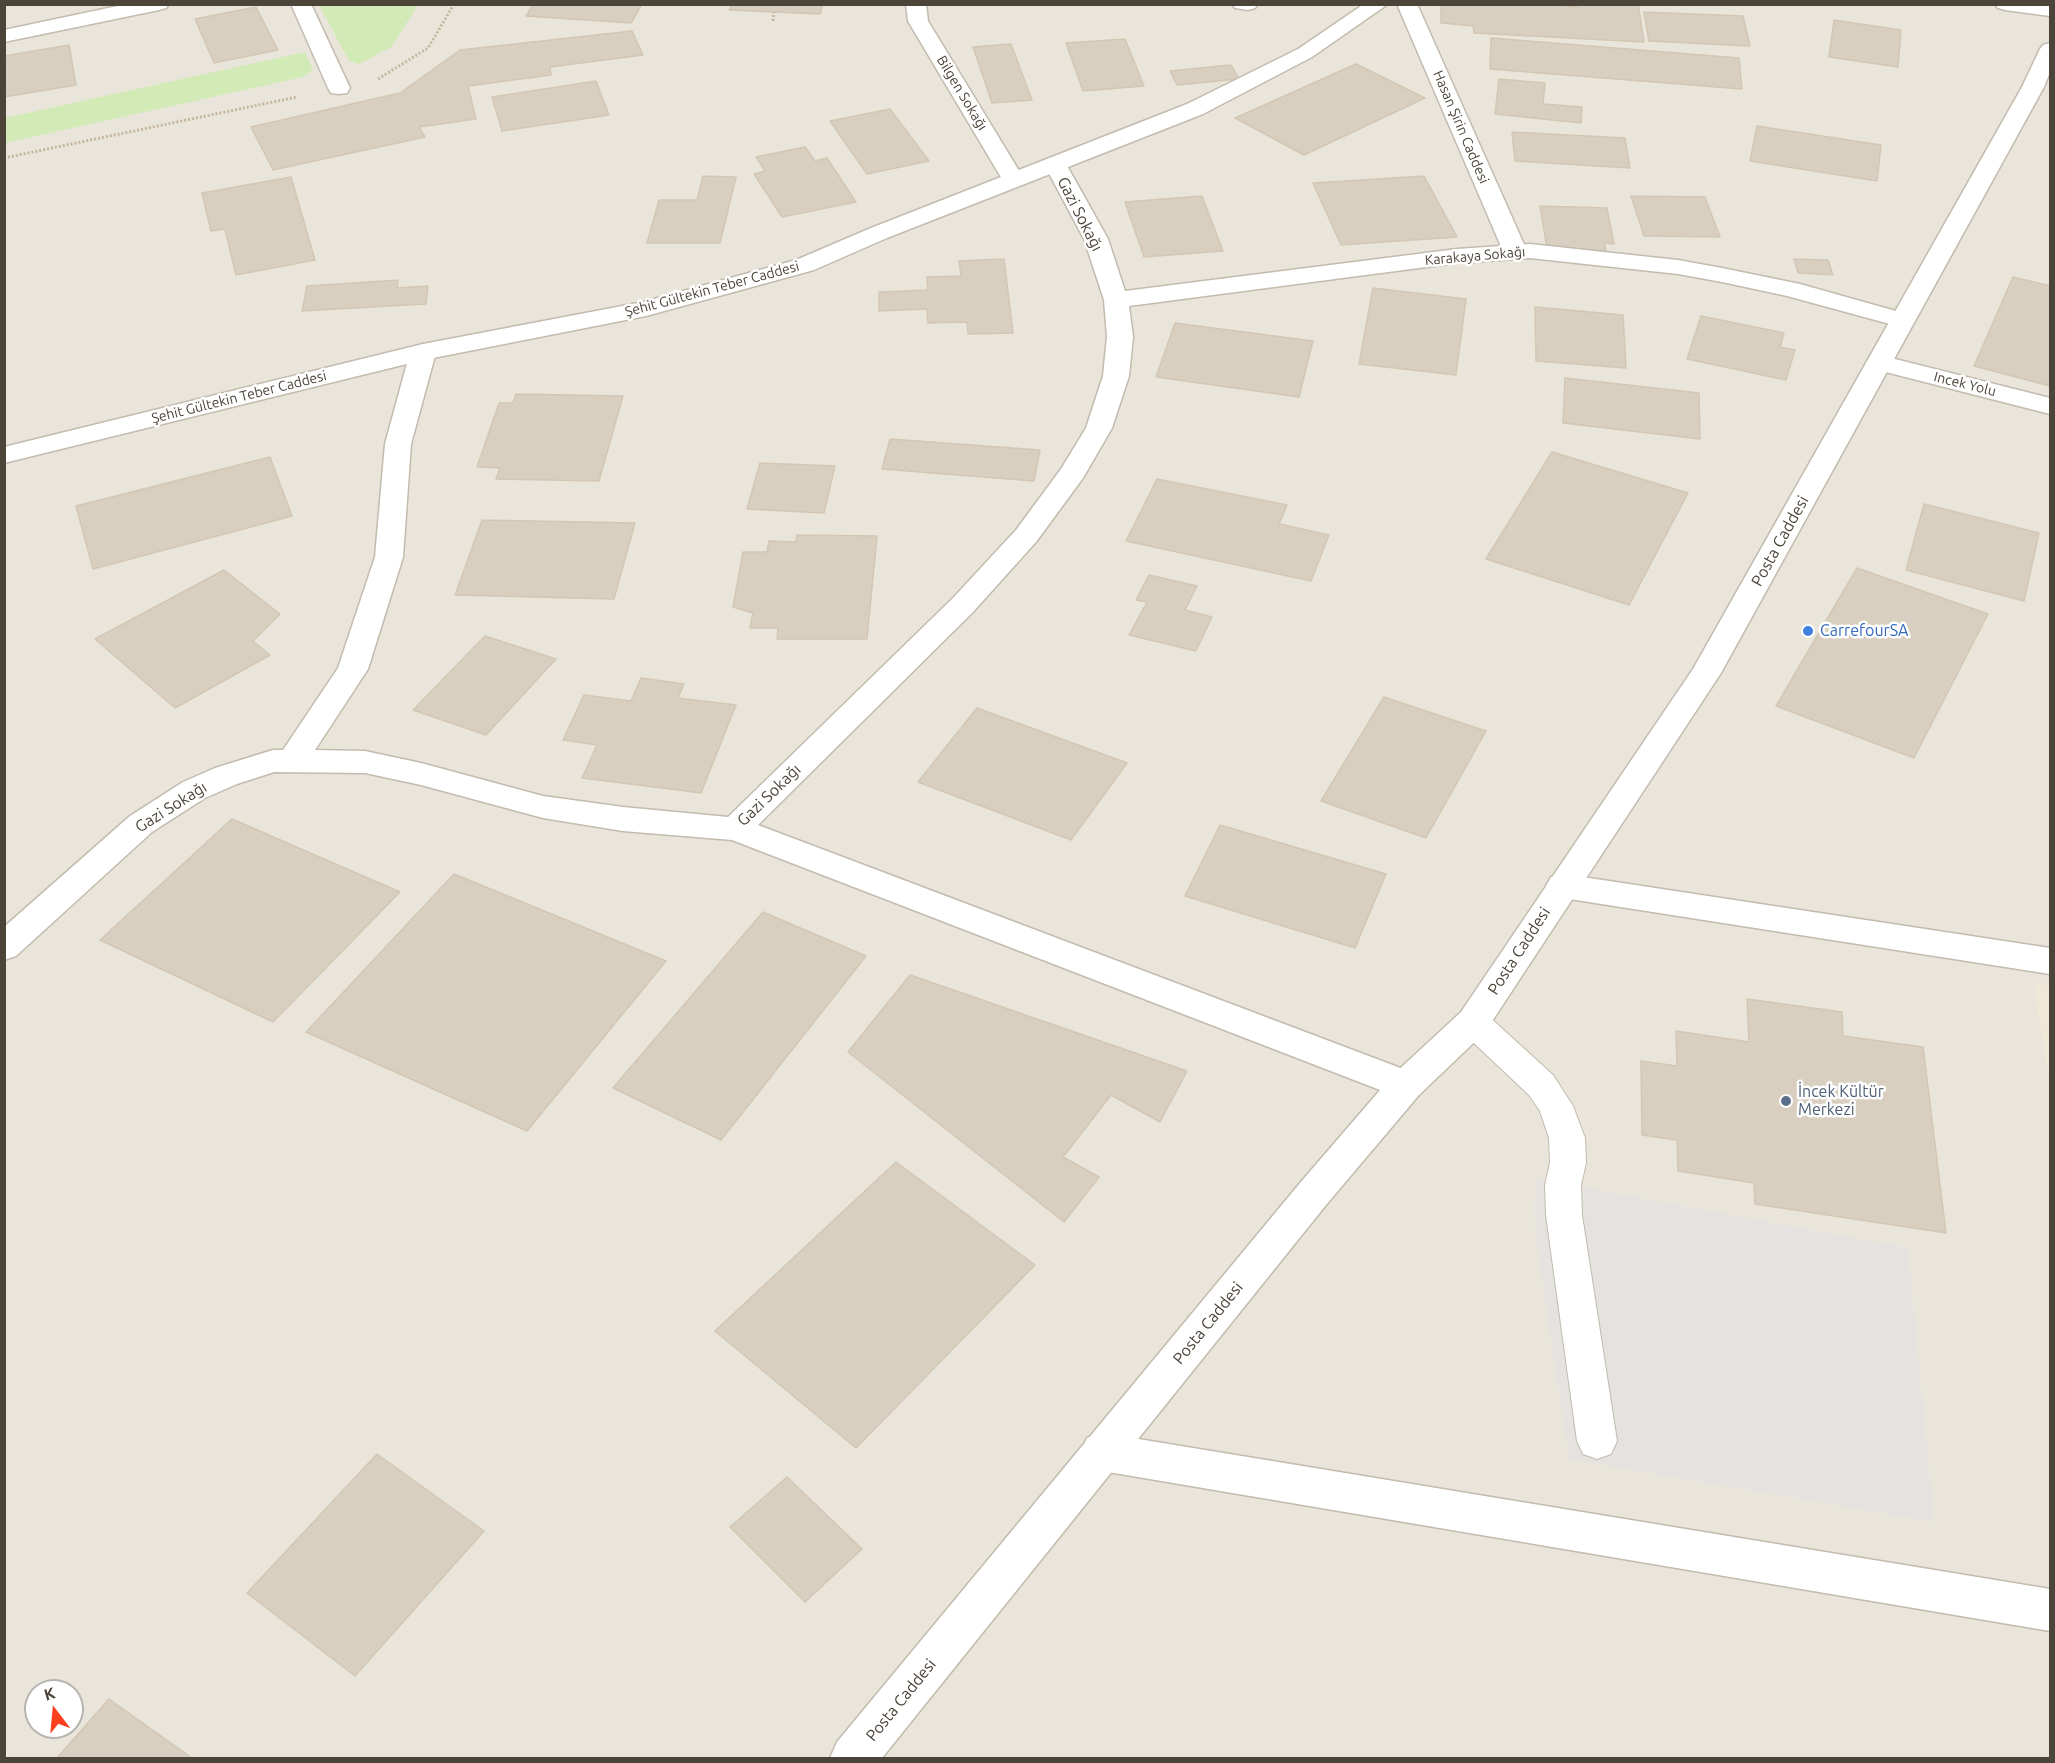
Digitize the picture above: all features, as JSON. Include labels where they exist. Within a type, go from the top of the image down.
[{"type":"street","points":[[4,36],[159,4]]},
{"type":"street","points":[[301,4],[339,88]]},
{"type":"street","name":"Bilgen Sokağı","points":[[916,4],[918,21],[1013,179]]},
{"type":"street","points":[[1242,4],[1248,4]]},
{"type":"street","name":"Hasan Şirin Caddesi","points":[[1407,4],[1515,251]]},
{"type":"street","points":[[2005,4],[2050,10]]},
{"type":"street","name":"Şehit Gültekin Teber Caddesi","points":[[4,455],[423,352],[646,309],[805,265],[1013,179],[1055,165],[1195,109],[1305,53],[1374,5]]},
{"type":"street","name":"Posta Caddesi","points":[[853,1758],[1313,1194],[1406,1085],[1473,1022],[1706,673],[1901,320],[2028,97],[2049,55]]},
{"type":"street","name":"Gazi Sokağı","points":[[4,947],[141,824],[194,790],[226,776],[273,761],[365,762],[421,774],[543,807],[623,819],[735,829],[963,605],[1026,536],[1073,472],[1099,428],[1116,375],[1120,337],[1116,300],[1096,239],[1055,165]]},
{"type":"street","name":"Karakaya Sokağı","points":[[1116,300],[1457,256],[1515,251],[1630,261],[1722,275],[1791,289],[1901,320]]},
{"type":"street","points":[[292,761],[353,669],[389,557],[398,444],[423,352]]},
{"type":"street","name":"Incek Yolu","points":[[1879,363],[2050,406]]},
{"type":"street","points":[[735,829],[1406,1085]]},
{"type":"street","points":[[1563,886],[2050,962]]},
{"type":"street","points":[[1102,1452],[2050,1610]]},
{"type":"lane","points":[[1473,1022],[1541,1084],[1556,1106],[1567,1138],[1568,1163],[1563,1185],[1564,1215],[1598,1441]]},
{"type":"path","points":[[4,158],[375,80],[428,48],[454,4]]},
{"type":"path","points":[[773,21],[774,12]]},
{"type":"shaded area","points":[[5,5],[2050,5],[2050,1758],[5,1758]]},
{"type":"shaded area","points":[[2036,983],[2050,985],[2050,1069],[2047,1068],[2036,998]]},
{"type":"shaded area","points":[[1539,1179],[1908,1248],[1934,1522],[1569,1459],[1535,1234],[1534,1204]]},
{"type":"green space","points":[[319,5],[418,5],[391,47],[359,64],[349,61]]},
{"type":"green space","points":[[305,52],[313,70],[303,77],[5,143],[5,118]]},
{"type":"building","points":[[533,4],[642,4],[631,23],[526,16]]},
{"type":"building","points":[[732,4],[823,4],[820,14],[729,10]]},
{"type":"building","points":[[1441,4],[1534,4],[1579,7],[1578,4],[1638,4],[1644,42],[1474,33],[1473,26],[1441,23]]},
{"type":"building","points":[[256,7],[278,50],[214,63],[195,19]]},
{"type":"building","points":[[1644,12],[1743,16],[1750,46],[1649,41]]},
{"type":"building","points":[[1834,20],[1901,30],[1898,67],[1829,57]]},
{"type":"building","points":[[632,31],[643,55],[550,67],[551,75],[468,86],[476,119],[419,127],[425,137],[273,170],[251,127],[400,93],[460,50]]},
{"type":"building","points":[[1491,38],[1739,58],[1742,89],[1490,69]]},
{"type":"building","points":[[1125,39],[1144,86],[1083,91],[1066,43]]},
{"type":"building","points":[[1011,44],[1032,100],[992,103],[973,47]]},
{"type":"building","points":[[69,45],[76,85],[4,97],[4,56]]},
{"type":"building","points":[[1356,64],[1425,98],[1304,155],[1235,118]]},
{"type":"building","points":[[1231,65],[1239,79],[1177,85],[1170,71]]},
{"type":"building","points":[[1499,79],[1545,83],[1543,104],[1582,107],[1581,123],[1495,114]]},
{"type":"building","points":[[596,81],[609,115],[502,131],[492,97]]},
{"type":"building","points":[[890,109],[929,161],[867,174],[830,121]]},
{"type":"building","points":[[1757,126],[1881,145],[1877,181],[1750,161]]},
{"type":"building","points":[[1512,132],[1625,138],[1630,168],[1515,161]]},
{"type":"building","points":[[805,147],[815,161],[827,158],[856,202],[782,217],[754,174],[765,171],[756,157]]},
{"type":"building","points":[[703,176],[736,177],[720,243],[647,243],[659,200],[697,200]]},
{"type":"building","points":[[1424,176],[1457,237],[1341,245],[1313,183]]},
{"type":"building","points":[[291,177],[315,260],[236,275],[225,229],[211,231],[202,193]]},
{"type":"building","points":[[1202,196],[1223,251],[1144,257],[1125,202]]},
{"type":"building","points":[[1631,196],[1705,197],[1720,237],[1644,236]]},
{"type":"building","points":[[1540,206],[1607,208],[1614,244],[1604,243],[1606,251],[1547,249]]},
{"type":"building","points":[[1004,259],[1013,333],[968,334],[967,322],[928,323],[927,309],[879,311],[879,292],[928,290],[927,277],[961,276],[959,261]]},
{"type":"building","points":[[1794,259],[1828,260],[1833,275],[1798,273]]},
{"type":"building","points":[[2013,277],[2050,286],[2050,386],[1974,366]]},
{"type":"building","points":[[398,280],[397,288],[428,286],[426,304],[302,311],[307,286]]},
{"type":"building","points":[[1373,288],[1466,299],[1456,375],[1359,364]]},
{"type":"building","points":[[1535,307],[1623,315],[1626,368],[1536,361]]},
{"type":"building","points":[[1701,316],[1784,333],[1780,347],[1795,350],[1786,380],[1687,359]]},
{"type":"building","points":[[1175,323],[1313,341],[1299,397],[1156,377]]},
{"type":"building","points":[[1565,378],[1699,393],[1700,439],[1563,423]]},
{"type":"building","points":[[516,394],[623,396],[599,481],[496,479],[500,468],[477,467],[499,403],[513,403]]},
{"type":"building","points":[[890,439],[1040,450],[1034,481],[882,469]]},
{"type":"building","points":[[1552,452],[1688,493],[1629,605],[1486,559]]},
{"type":"building","points":[[270,457],[292,516],[93,569],[76,506]]},
{"type":"building","points":[[760,463],[835,466],[824,513],[747,509]]},
{"type":"building","points":[[1157,479],[1287,505],[1279,524],[1329,535],[1311,581],[1126,541]]},
{"type":"building","points":[[1924,504],[2039,533],[2024,601],[1906,570]]},
{"type":"building","points":[[482,520],[635,523],[614,599],[455,595]]},
{"type":"building","points":[[797,535],[877,536],[867,639],[777,639],[778,628],[750,628],[753,613],[733,607],[743,552],[767,552],[769,541],[796,542]]},
{"type":"building","points":[[1857,568],[1988,614],[1914,758],[1776,706]]},
{"type":"building","points":[[224,570],[280,614],[253,641],[270,655],[175,708],[95,639]]},
{"type":"building","points":[[1149,575],[1197,586],[1185,610],[1212,617],[1196,651],[1129,635],[1147,602],[1136,600]]},
{"type":"building","points":[[485,636],[556,659],[486,735],[413,710]]},
{"type":"building","points":[[641,678],[684,684],[678,698],[736,705],[701,793],[582,778],[597,745],[563,740],[584,695],[631,701]]},
{"type":"building","points":[[1384,697],[1486,731],[1426,838],[1321,801]]},
{"type":"building","points":[[977,708],[1127,763],[1071,840],[918,782]]},
{"type":"building","points":[[232,819],[400,892],[273,1022],[100,940]]},
{"type":"building","points":[[1220,825],[1386,874],[1355,948],[1185,896]]},
{"type":"building","points":[[454,874],[666,961],[527,1131],[306,1032]]},
{"type":"building","points":[[763,912],[866,956],[721,1140],[613,1088]]},
{"type":"building","points":[[910,975],[1187,1071],[1160,1122],[1111,1095],[1063,1157],[1099,1177],[1064,1222],[848,1052]]},
{"type":"building","name":"İncek Kültür Merkezi","points":[[1747,999],[1842,1012],[1843,1036],[1923,1047],[1946,1233],[1755,1204],[1754,1183],[1678,1171],[1677,1140],[1642,1135],[1641,1061],[1677,1066],[1676,1031],[1749,1042]]},
{"type":"building","points":[[896,1162],[1035,1265],[856,1448],[715,1331]]},
{"type":"building","points":[[377,1454],[484,1531],[355,1676],[247,1593]]},
{"type":"building","points":[[787,1477],[862,1549],[805,1602],[730,1527]]},
{"type":"building","points":[[109,1699],[192,1758],[57,1758],[74,1739],[84,1739],[84,1727]]},
{"type":"place","name":"CarrefourSA","points":[[1808,631]]},
{"type":"place","name":"İncek Kültür Merkezi","points":[[1786,1101]]}]
